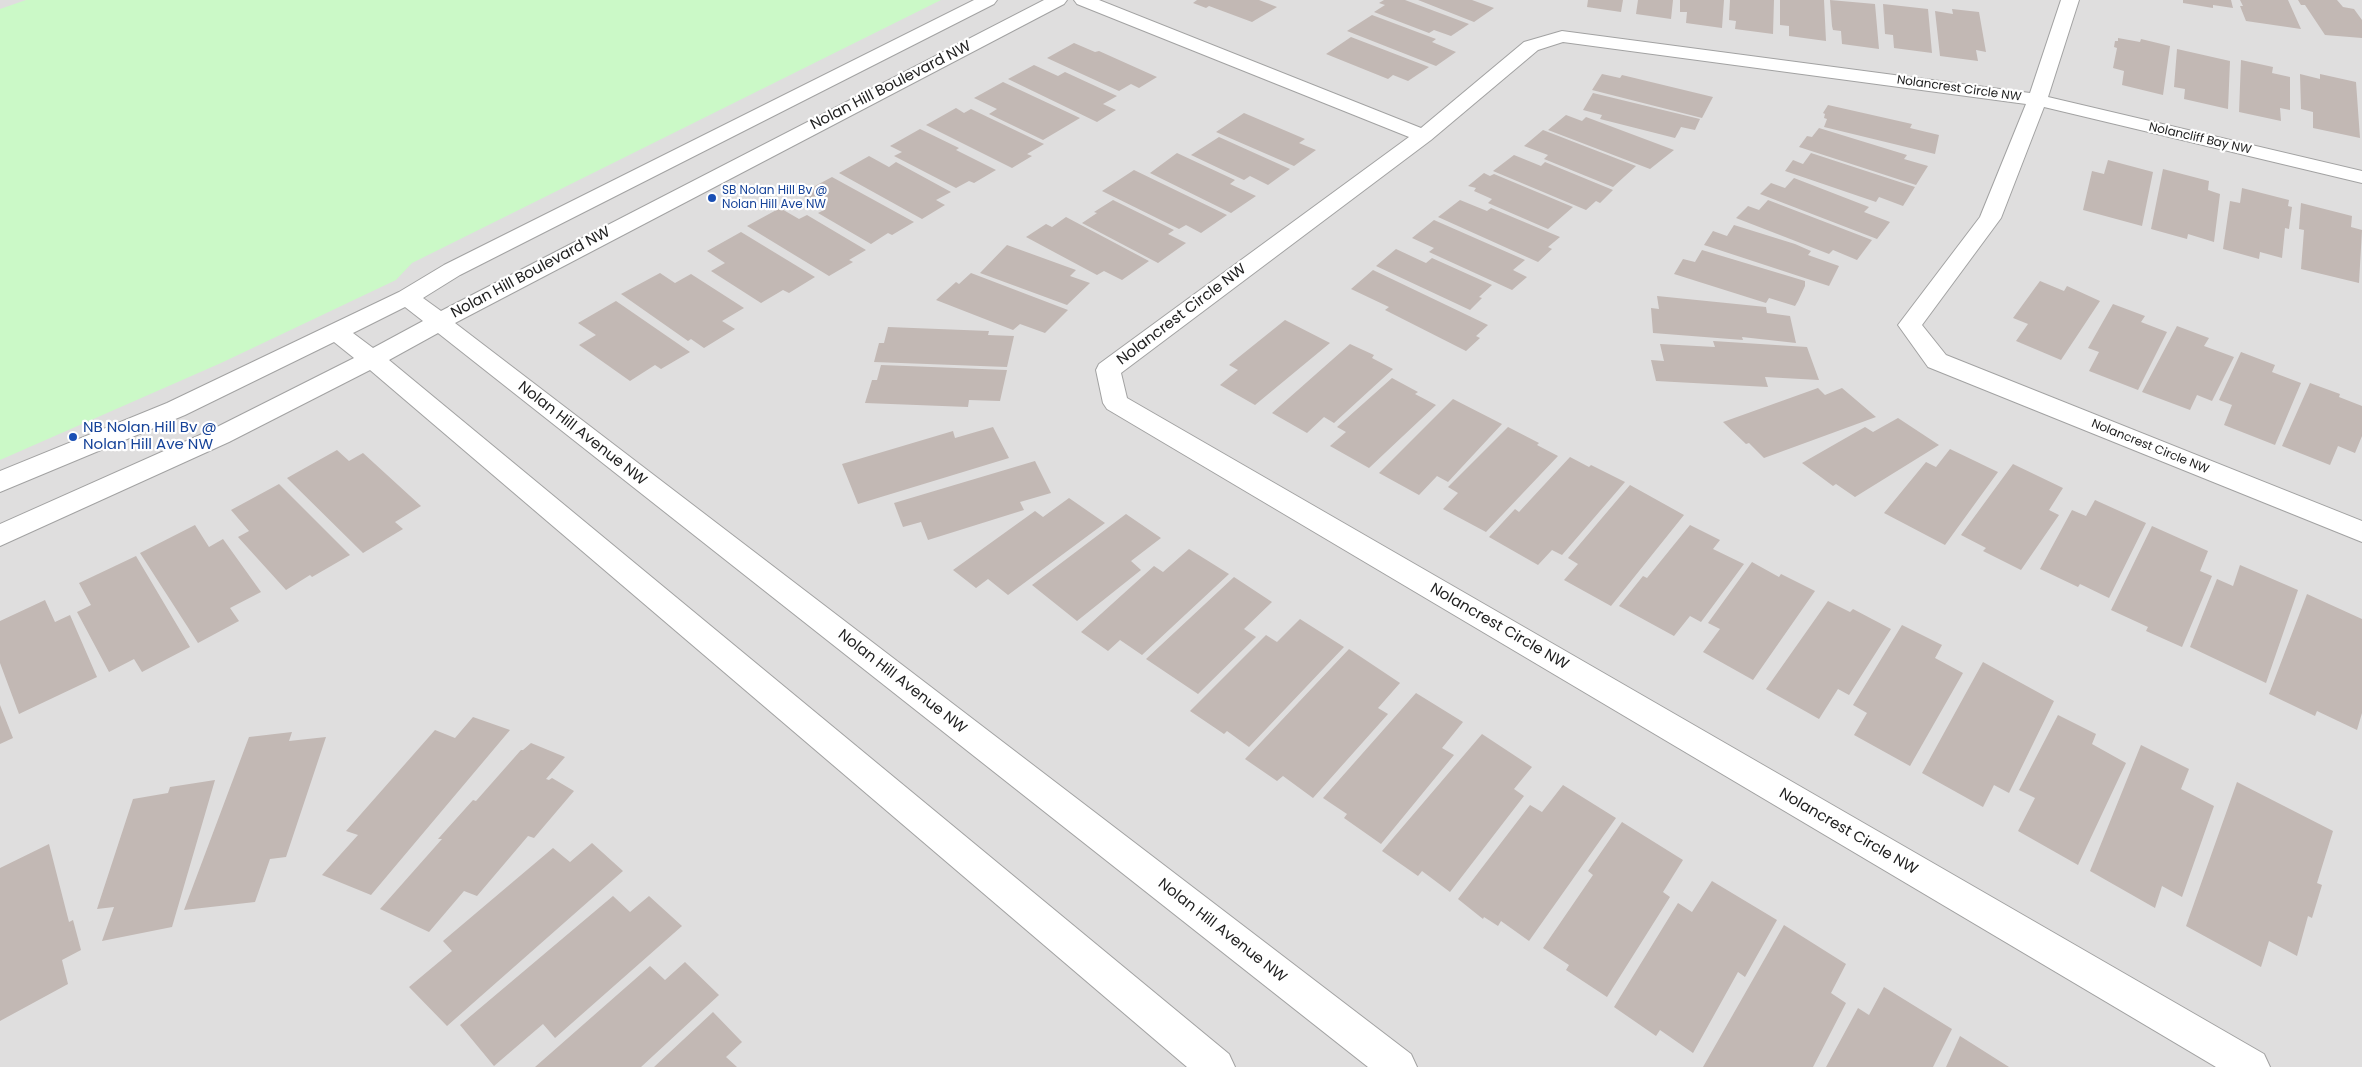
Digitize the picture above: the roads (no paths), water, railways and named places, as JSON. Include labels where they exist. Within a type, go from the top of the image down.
[{"type":"street","points":[[0,482],[176,410],[336,332],[407,297],[452,270],[988,0]]},
{"type":"street","name":"Nolan Hill Boulevard NW","points":[[0,536],[220,436],[372,359],[438,322],[1058,0]]},
{"type":"street","points":[[1083,0],[1424,136]]},
{"type":"street","points":[[2037,100],[2070,0]]},
{"type":"street","name":"Nolancrest Circle NW","points":[[2251,1067],[1116,403],[1108,370],[1424,136],[1531,46],[1562,36],[2037,100],[1990,218],[1910,325],[1931,354],[1937,361],[2362,532]]},
{"type":"street","name":"Nolancliff Bay NW","points":[[2037,100],[2362,177]]},
{"type":"street","name":"Nolan Hill Avenue NW","points":[[407,297],[1398,1067]]},
{"type":"street","points":[[336,332],[372,359],[1216,1067]]},
{"type":"place","name":"SB Nolan Hill Bv @ Nolan Hill Ave NW","points":[[712,198]]},
{"type":"place","name":"NB Nolan Hill Bv @ Nolan Hill Ave NW","points":[[73,437]]}]
